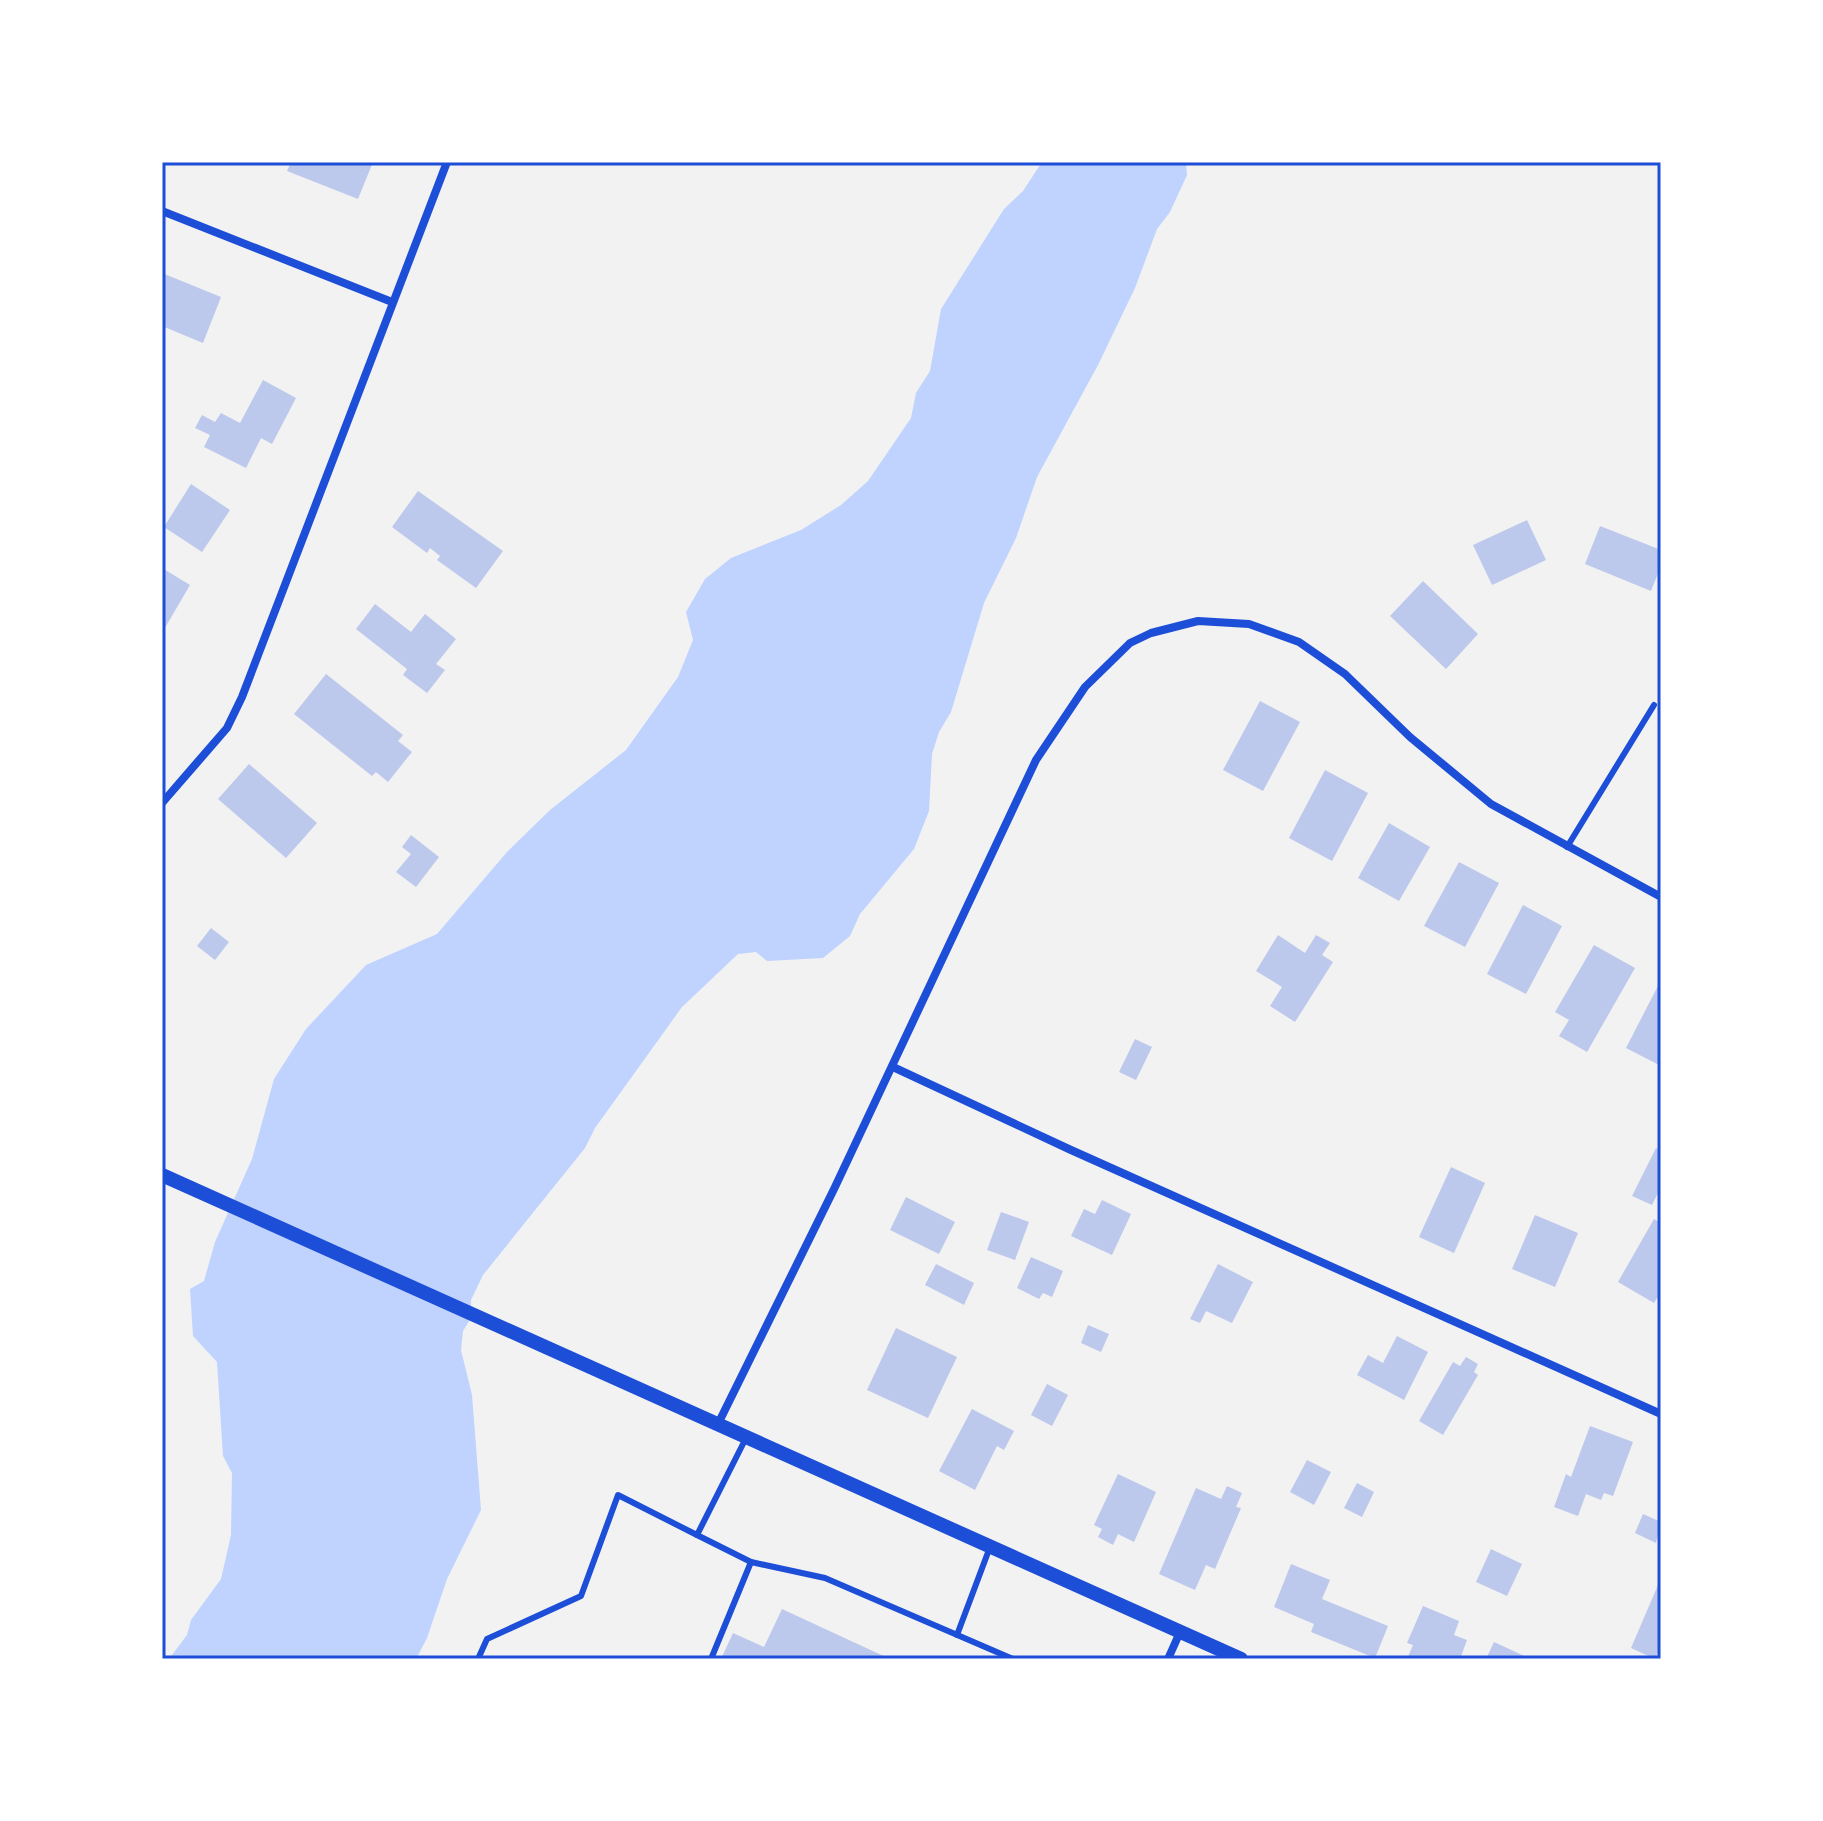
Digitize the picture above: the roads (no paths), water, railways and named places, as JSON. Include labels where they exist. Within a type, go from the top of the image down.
[{"type":"street","points":[[162,803],[227,728],[242,697],[447,162]]},
{"type":"street","points":[[162,211],[392,302]]},
{"type":"street","points":[[717,1426],[893,1067],[1036,760],[1066,712],[1106,663],[1130,643],[1151,633],[1198,621],[1249,624],[1299,642],[1345,674],[1463,783],[1491,804],[1661,897]]},
{"type":"street","points":[[893,1067],[1661,1414]]},
{"type":"street","points":[[162,1175],[1241,1659]]},
{"type":"street","points":[[1168,1659],[1180,1632]]},
{"type":"lane","points":[[1567,847],[1654,705]]},
{"type":"lane","points":[[697,1535],[746,1438]]},
{"type":"lane","points":[[478,1659],[487,1639],[581,1596],[618,1495],[751,1562],[825,1578],[1013,1659]]},
{"type":"lane","points":[[957,1635],[990,1547]]},
{"type":"lane","points":[[711,1659],[751,1562]]},
{"type":"water","points":[[1042,162],[1186,162],[1187,175],[1170,212],[1157,229],[1135,288],[1098,365],[1037,477],[1016,538],[984,603],[951,712],[939,732],[932,754],[929,811],[914,849],[860,914],[850,936],[823,958],[767,961],[756,952],[738,954],[682,1007],[595,1128],[585,1148],[483,1275],[471,1300],[471,1318],[463,1331],[461,1350],[472,1395],[481,1510],[447,1579],[427,1638],[416,1659],[169,1659],[187,1635],[191,1620],[221,1579],[231,1535],[232,1473],[223,1456],[217,1362],[193,1336],[190,1289],[204,1281],[215,1242],[252,1159],[274,1079],[306,1029],[366,965],[437,934],[507,852],[550,810],[626,750],[678,677],[693,640],[686,612],[705,579],[731,558],[801,530],[841,505],[868,481],[911,418],[916,393],[930,371],[941,309],[1004,209],[1023,191]]}]
